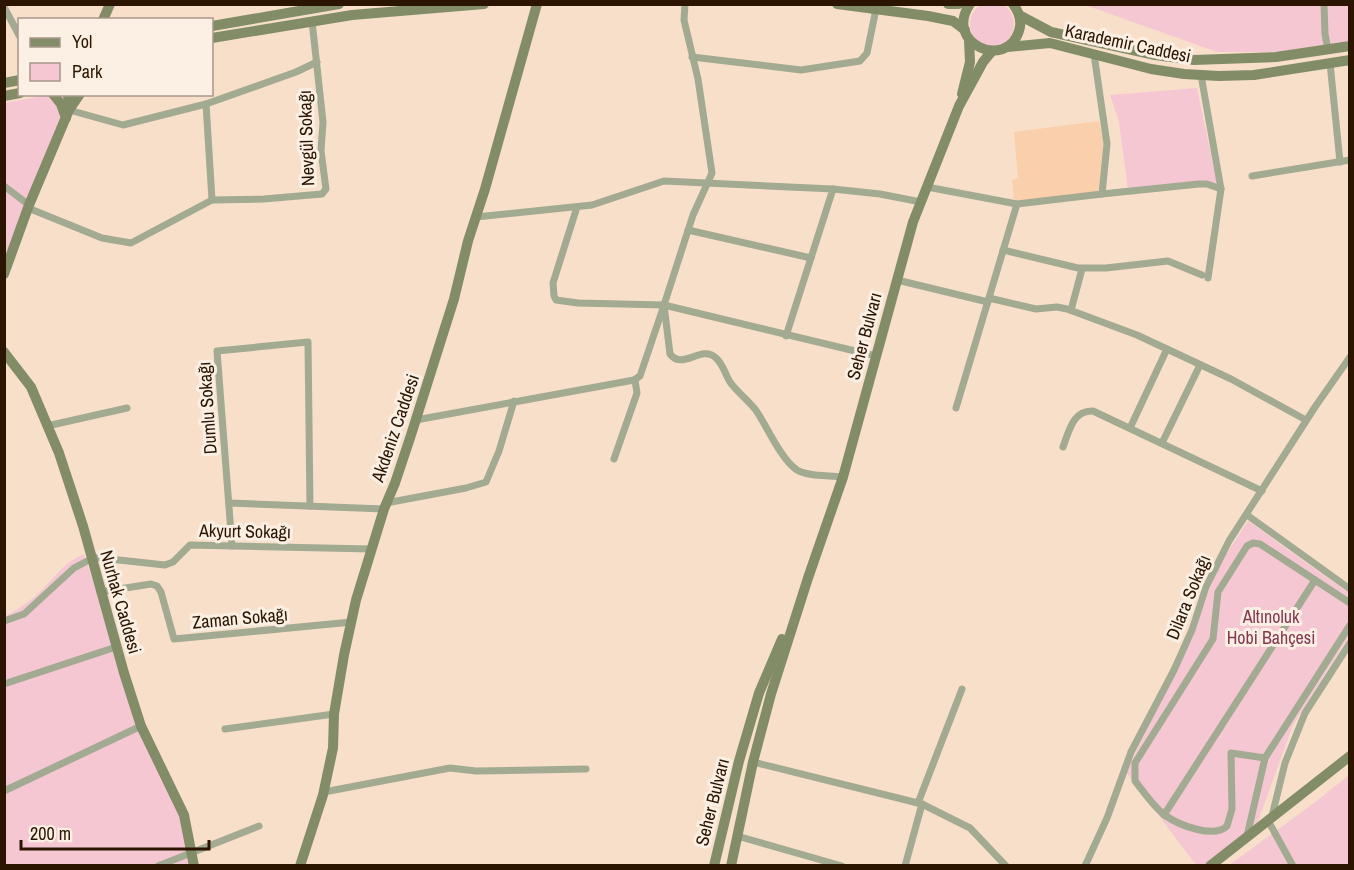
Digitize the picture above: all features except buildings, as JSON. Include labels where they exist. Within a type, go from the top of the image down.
[{"type":"street","points":[[103,18],[110,4]]},
{"type":"street","points":[[213,26],[339,4]]},
{"type":"street","points":[[213,38],[352,15],[484,4]]},
{"type":"street","name":"Akdeniz Caddesi","points":[[300,866],[324,792],[333,748],[334,714],[352,622],[371,549],[416,420],[454,299],[537,4]]},
{"type":"street","points":[[416,420],[635,380],[640,376],[688,230],[712,172],[698,79],[684,20],[685,4]]},
{"type":"street","points":[[837,4],[953,21],[977,46],[992,51]]},
{"type":"street","points":[[948,4],[959,4]]},
{"type":"street","name":"Seher Bulvarı","points":[[959,106],[969,62],[965,15],[970,4]]},
{"type":"street","points":[[1324,4],[1328,50]]},
{"type":"street","points":[[4,7],[18,33]]},
{"type":"street","points":[[1007,46],[1017,35],[1020,25],[1015,7]]},
{"type":"street","name":"Karademir Caddesi","points":[[1015,7],[1051,32],[1155,55],[1194,60],[1249,60],[1350,46]]},
{"type":"street","points":[[692,57],[801,70],[860,61],[867,54],[876,9]]},
{"type":"street","name":"Nevgül Sokağı","points":[[4,186],[29,206],[102,238],[131,243],[212,200],[264,199],[324,193],[326,180],[321,151],[323,122],[312,21]]},
{"type":"street","name":"Karademir Caddesi","points":[[992,51],[1007,46],[1050,43],[1151,69],[1201,75],[1254,75],[1350,60]]},
{"type":"street","name":"Seher Bulvarı","points":[[731,866],[753,762],[771,694],[843,477],[913,222],[959,106],[983,62],[992,51]]},
{"type":"street","points":[[1094,54],[1107,144],[1101,194]]},
{"type":"street","points":[[55,96],[68,114],[123,125],[206,104],[296,72],[317,62]]},
{"type":"street","points":[[1330,63],[1340,162]]},
{"type":"street","points":[[1003,250],[1082,269],[1168,261],[1205,277],[1221,189],[1201,75]]},
{"type":"street","points":[[68,96],[68,114]]},
{"type":"street","points":[[4,274],[29,206],[68,114],[79,96]]},
{"type":"street","points":[[206,104],[212,200]]},
{"type":"street","points":[[1252,176],[1350,160]]},
{"type":"street","points":[[476,217],[592,206],[664,181],[833,189],[880,194],[921,202]]},
{"type":"street","points":[[927,187],[1017,204],[1199,184],[1221,189]]},
{"type":"street","points":[[786,336],[833,189]]},
{"type":"street","points":[[956,408],[1017,204]]},
{"type":"street","points":[[577,207],[553,283],[556,300],[578,303],[664,305],[876,356]]},
{"type":"street","points":[[688,230],[811,258]]},
{"type":"street","points":[[1071,310],[1082,269]]},
{"type":"street","points":[[897,280],[1036,309],[1057,307],[1071,310],[1137,335],[1200,364],[1306,420]]},
{"type":"street","points":[[664,305],[671,357],[682,360],[703,354],[713,355],[718,359],[736,390],[757,412],[771,437],[792,466],[804,473],[843,477]]},
{"type":"street","name":"Dumlu Sokağı","points":[[232,546],[217,351],[308,342],[310,506]]},
{"type":"street","points":[[1130,428],[1167,349]]},
{"type":"street","name":"Nurhak Caddesi","points":[[4,352],[31,387],[59,453],[141,726],[184,815],[194,866]]},
{"type":"street","name":"Dilara Sokağı","points":[[1085,866],[1107,818],[1115,790],[1131,752],[1192,630],[1206,587],[1229,541],[1306,420],[1350,357]]},
{"type":"street","points":[[1162,443],[1200,364]]},
{"type":"street","points":[[614,459],[637,393],[635,380]]},
{"type":"street","points":[[229,503],[385,506],[486,482],[499,451],[514,401]]},
{"type":"street","points":[[47,426],[127,408]]},
{"type":"street","points":[[1063,447],[1072,423],[1083,412],[1093,411],[1262,490]]},
{"type":"street","points":[[1246,515],[1350,589]]},
{"type":"street","points":[[1264,758],[1231,753],[1232,809],[1224,829],[1215,832],[1188,827],[1164,815],[1135,781],[1135,763],[1213,639],[1218,592],[1247,546],[1256,543],[1350,603]]},
{"type":"street","name":"Akyurt Sokağı","points":[[91,558],[165,565],[173,562],[190,545],[371,549]]},
{"type":"street","points":[[4,621],[24,614],[74,568],[91,558]]},
{"type":"street","name":"Seher Bulvarı","points":[[714,866],[739,761],[759,693],[808,578]]},
{"type":"street","points":[[1164,815],[1315,580]]},
{"type":"street","name":"Zaman Sokağı","points":[[100,592],[151,584],[157,586],[161,592],[174,639],[352,622]]},
{"type":"street","points":[[1247,836],[1264,758],[1350,624]]},
{"type":"street","points":[[1293,866],[1272,821],[1285,764],[1305,713],[1350,643]]},
{"type":"street","points":[[4,684],[116,647]]},
{"type":"street","points":[[905,866],[920,803],[962,689]]},
{"type":"street","points":[[225,729],[334,714]]},
{"type":"street","points":[[4,791],[141,726]]},
{"type":"street","points":[[1220,866],[1350,756]]},
{"type":"street","points":[[753,762],[920,803],[970,828],[1006,866]]},
{"type":"street","points":[[1210,866],[1247,836],[1272,821],[1350,764]]},
{"type":"street","points":[[324,792],[450,768],[476,771],[586,769]]},
{"type":"street","points":[[158,866],[259,826]]},
{"type":"street","points":[[737,836],[842,866]]},
{"type":"shaded area","points":[[1099,121],[1104,157],[1099,190],[1021,201],[1014,199],[1012,180],[1018,178],[1014,132]]},
{"type":"green space","points":[[992,2],[1007,9],[1014,24],[1007,39],[992,46],[977,39],[970,24],[977,9]]},
{"type":"green space","points":[[1085,5],[1349,5],[1349,41],[1282,52],[1217,52]]},
{"type":"green space","points":[[1197,88],[1217,184],[1128,190],[1119,122],[1110,95]]},
{"type":"green space","points":[[43,96],[77,96],[4,274],[4,103]]},
{"type":"green space","name":"Altınoluk Hobi Bahçesi","points":[[1248,521],[1349,593],[1349,636],[1293,725],[1257,824],[1207,865],[1196,865],[1126,772],[1193,637],[1201,610],[1221,562]]},
{"type":"green space","points":[[84,554],[139,720],[171,784],[194,865],[5,865],[4,617],[30,600],[66,565]]},
{"type":"green space","points":[[1349,775],[1349,865],[1228,866],[1318,800]]}]
